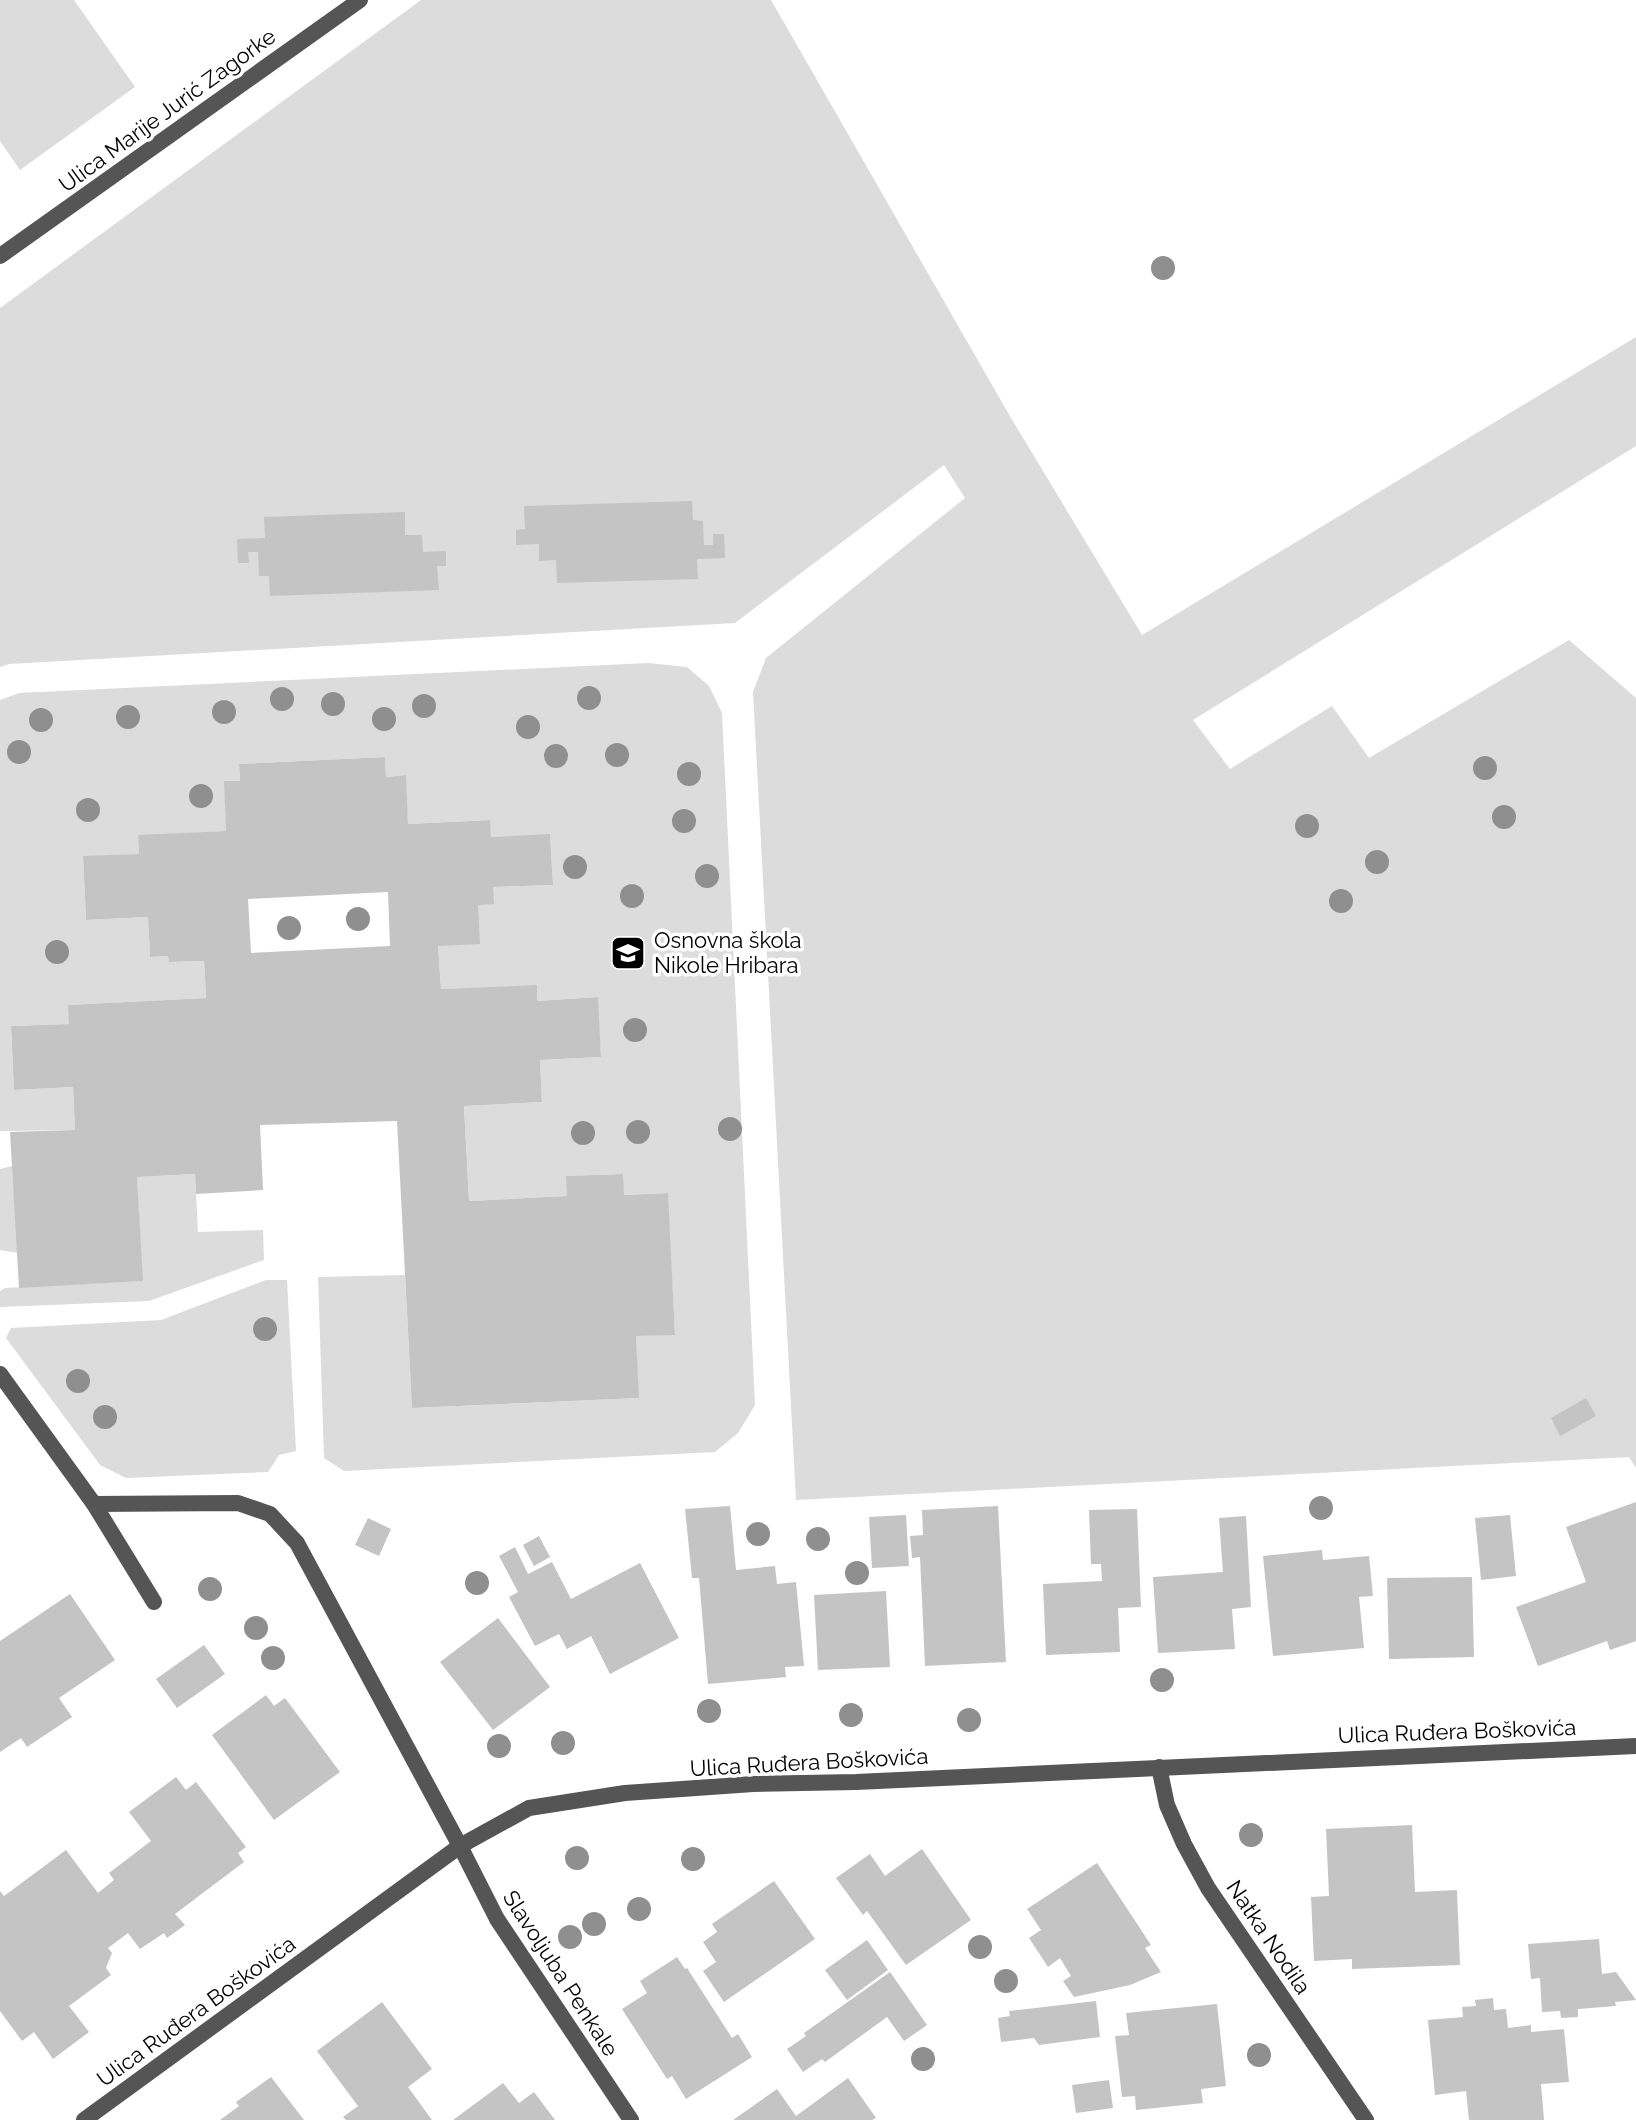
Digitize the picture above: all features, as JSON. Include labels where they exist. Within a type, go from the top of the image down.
[{"type":"street","name":"Ulica Marije Jurić Zagorke","points":[[0,256],[360,0]]},
{"type":"street","points":[[0,1374],[94,1504],[154,1602]]},
{"type":"street","name":"Slavoljuba Penkale","points":[[94,1504],[238,1503],[257,1508],[278,1521],[297,1543],[497,1919],[631,2120]]},
{"type":"street","name":"Ulica Ruđera Boškovića","points":[[84,2120],[460,1846],[529,1808],[625,1793],[753,1784],[856,1782],[1636,1746]]},
{"type":"street","name":"Natka Nodila","points":[[1159,1767],[1167,1805],[1208,1888],[1366,2120]]},
{"type":"shaded area","points":[[0,0],[74,0],[135,87],[20,170],[0,141]]},
{"type":"shaded area","points":[[421,0],[771,0],[1011,418],[1142,635],[1636,337],[1636,446],[1193,720],[1230,769],[1332,706],[1369,758],[1569,640],[1636,698],[1636,1468],[1629,1457],[796,1500],[753,692],[766,658],[965,498],[944,465],[735,623],[9,664],[0,667],[0,308]]},
{"type":"shaded area","points":[[648,663],[687,667],[709,686],[722,713],[755,1405],[738,1433],[715,1452],[344,1471],[324,1458],[318,1277],[405,1275],[412,1408],[638,1398],[636,1336],[675,1334],[667,1193],[624,1195],[622,1174],[567,1176],[567,1196],[469,1201],[464,1106],[542,1102],[540,1060],[601,1057],[597,997],[537,1001],[537,986],[441,989],[438,946],[493,887],[553,885],[550,835],[491,837],[489,820],[408,824],[405,775],[386,777],[385,757],[239,764],[240,781],[225,781],[226,831],[138,836],[139,854],[83,857],[86,920],[148,917],[150,957],[168,956],[169,962],[204,961],[206,998],[69,1005],[69,1024],[11,1026],[14,1090],[73,1087],[75,1130],[0,1131],[0,700],[19,693]]},
{"type":"shaded area","points":[[12,1166],[18,1253],[0,1250],[0,1169]]},
{"type":"shaded area","points":[[195,1174],[198,1232],[263,1230],[264,1260],[149,1301],[0,1307],[0,1291],[5,1288],[142,1281],[137,1177]]},
{"type":"shaded area","points":[[266,1280],[287,1280],[296,1451],[279,1455],[268,1472],[126,1478],[100,1465],[6,1338],[11,1328],[161,1320]]},
{"type":"building","points":[[692,501],[693,520],[703,521],[704,545],[713,545],[713,534],[724,534],[725,558],[697,559],[698,579],[557,583],[556,560],[539,561],[539,544],[516,545],[516,530],[525,529],[524,506]]},
{"type":"building","points":[[405,512],[405,535],[422,535],[423,552],[446,551],[446,566],[437,566],[439,590],[270,596],[269,576],[259,576],[258,552],[248,552],[249,563],[238,563],[237,539],[265,538],[264,517]]},
{"type":"building","points":[[385,757],[386,777],[406,775],[408,824],[490,820],[491,837],[550,834],[553,885],[493,887],[494,904],[478,905],[480,944],[438,946],[441,989],[537,985],[537,1001],[598,997],[601,1057],[540,1060],[542,1102],[464,1106],[469,1201],[567,1196],[566,1176],[623,1174],[624,1195],[668,1193],[675,1335],[636,1336],[639,1398],[412,1408],[397,1121],[260,1125],[263,1190],[196,1194],[195,1174],[137,1177],[143,1281],[19,1288],[10,1132],[75,1130],[73,1087],[14,1090],[11,1026],[69,1024],[68,1005],[206,998],[204,961],[169,962],[168,956],[150,957],[148,917],[86,920],[83,856],[139,854],[138,835],[226,831],[224,781],[240,781],[239,764]],"holes":[[[388,892],[390,946],[251,953],[248,899]]]},
{"type":"building","points":[[1586,1398],[1596,1416],[1560,1436],[1551,1418]]},
{"type":"building","points":[[1636,1502],[1636,1641],[1610,1650],[1607,1641],[1538,1666],[1516,1607],[1586,1582],[1566,1527]]},
{"type":"building","points":[[730,1506],[736,1570],[775,1566],[777,1584],[796,1582],[804,1666],[785,1667],[786,1677],[708,1684],[699,1578],[692,1578],[685,1509]]},
{"type":"building","points":[[998,1506],[1006,1662],[925,1666],[920,1557],[912,1558],[910,1536],[923,1535],[922,1510]]},
{"type":"building","points":[[1137,1509],[1141,1607],[1118,1608],[1120,1652],[1046,1655],[1043,1584],[1102,1581],[1101,1564],[1091,1564],[1089,1510]]},
{"type":"building","points":[[906,1515],[909,1566],[872,1568],[869,1517]]},
{"type":"building","points":[[1510,1515],[1516,1576],[1481,1580],[1475,1518]]},
{"type":"building","points":[[1246,1516],[1251,1607],[1232,1609],[1235,1649],[1158,1653],[1153,1577],[1223,1572],[1219,1518]]},
{"type":"building","points":[[368,1518],[391,1529],[379,1556],[355,1545]]},
{"type":"building","points":[[539,1536],[550,1557],[534,1566],[523,1545]]},
{"type":"building","points":[[515,1547],[528,1574],[552,1562],[571,1599],[640,1563],[679,1638],[610,1674],[591,1636],[567,1649],[559,1634],[535,1646],[509,1597],[518,1592],[499,1556]]},
{"type":"building","points":[[1322,1550],[1323,1560],[1369,1556],[1373,1596],[1359,1597],[1364,1648],[1273,1656],[1263,1556]]},
{"type":"building","points":[[1472,1577],[1474,1657],[1389,1659],[1387,1578]]},
{"type":"building","points":[[886,1591],[890,1667],[818,1670],[814,1595]]},
{"type":"building","points":[[70,1594],[115,1660],[59,1698],[72,1717],[27,1747],[21,1738],[0,1752],[0,1641]]},
{"type":"building","points":[[498,1618],[550,1687],[493,1730],[440,1662]]},
{"type":"building","points":[[204,1645],[225,1674],[177,1708],[156,1679]]},
{"type":"building","points":[[266,1695],[274,1706],[285,1698],[340,1772],[274,1820],[212,1735]]},
{"type":"building","points":[[176,1777],[186,1790],[196,1782],[246,1847],[238,1853],[244,1862],[175,1914],[185,1925],[167,1938],[164,1933],[140,1949],[128,1933],[108,1948],[112,1953],[106,1968],[111,1975],[69,2006],[89,2032],[53,2059],[34,2032],[22,2041],[0,2011],[0,1891],[4,1896],[66,1850],[98,1893],[114,1880],[109,1873],[151,1841],[129,1812]]},
{"type":"building","points":[[1412,1825],[1415,1892],[1457,1890],[1460,1965],[1352,1969],[1352,1959],[1314,1961],[1311,1897],[1329,1896],[1326,1829]]},
{"type":"building","points":[[922,1849],[971,1920],[906,1965],[867,1911],[863,1915],[836,1878],[870,1854],[885,1876]]},
{"type":"building","points":[[1097,1863],[1151,1945],[1145,1948],[1161,1972],[1130,1985],[1074,1997],[1063,1981],[1071,1976],[1060,1958],[1048,1967],[1029,1938],[1041,1930],[1027,1909]]},
{"type":"building","points":[[774,1881],[815,1939],[724,2002],[703,1971],[716,1962],[703,1942],[717,1932],[712,1924]]},
{"type":"building","points":[[1599,1939],[1602,1974],[1616,1972],[1636,2000],[1615,2002],[1616,2006],[1578,2009],[1578,2017],[1561,2018],[1560,2011],[1542,2012],[1540,1978],[1531,1979],[1528,1944]]},
{"type":"building","points":[[867,1940],[888,1970],[847,2000],[825,1970]]},
{"type":"building","points":[[677,1957],[732,2038],[738,2034],[752,2057],[686,2099],[672,2076],[667,2079],[622,2009],[647,1993],[640,1981]]},
{"type":"building","points":[[890,1972],[927,2025],[904,2041],[887,2017],[825,2062],[822,2059],[803,2072],[787,2049],[806,2036],[804,2033]]},
{"type":"building","points":[[1493,1998],[1494,2010],[1506,2009],[1508,2028],[1531,2025],[1531,2032],[1564,2029],[1569,2082],[1541,2084],[1544,2120],[1469,2120],[1466,2091],[1435,2095],[1428,2020],[1463,2017],[1462,2007],[1476,2006],[1475,2000]]},
{"type":"building","points":[[1096,2001],[1100,2037],[1039,2045],[1034,2038],[1001,2042],[998,2018],[1010,2016],[1009,2011]]},
{"type":"building","points":[[382,2002],[432,2069],[408,2087],[432,2120],[346,2120],[343,2117],[358,2106],[317,2051]]},
{"type":"building","points":[[1217,2004],[1226,2086],[1201,2089],[1203,2103],[1136,2110],[1135,2096],[1122,2097],[1115,2036],[1129,2035],[1126,2013]]},
{"type":"building","points":[[271,2077],[304,2120],[220,2120],[239,2106],[236,2102]]},
{"type":"building","points":[[848,2078],[876,2118],[733,2120],[777,2089],[796,2116]]},
{"type":"building","points":[[1109,2080],[1113,2108],[1076,2113],[1072,2085]]},
{"type":"building","points":[[503,2083],[519,2103],[534,2092],[555,2120],[453,2120]]},
{"type":"place","name":"Osnovna škola Nikole Hribara","points":[[628,953]]}]
